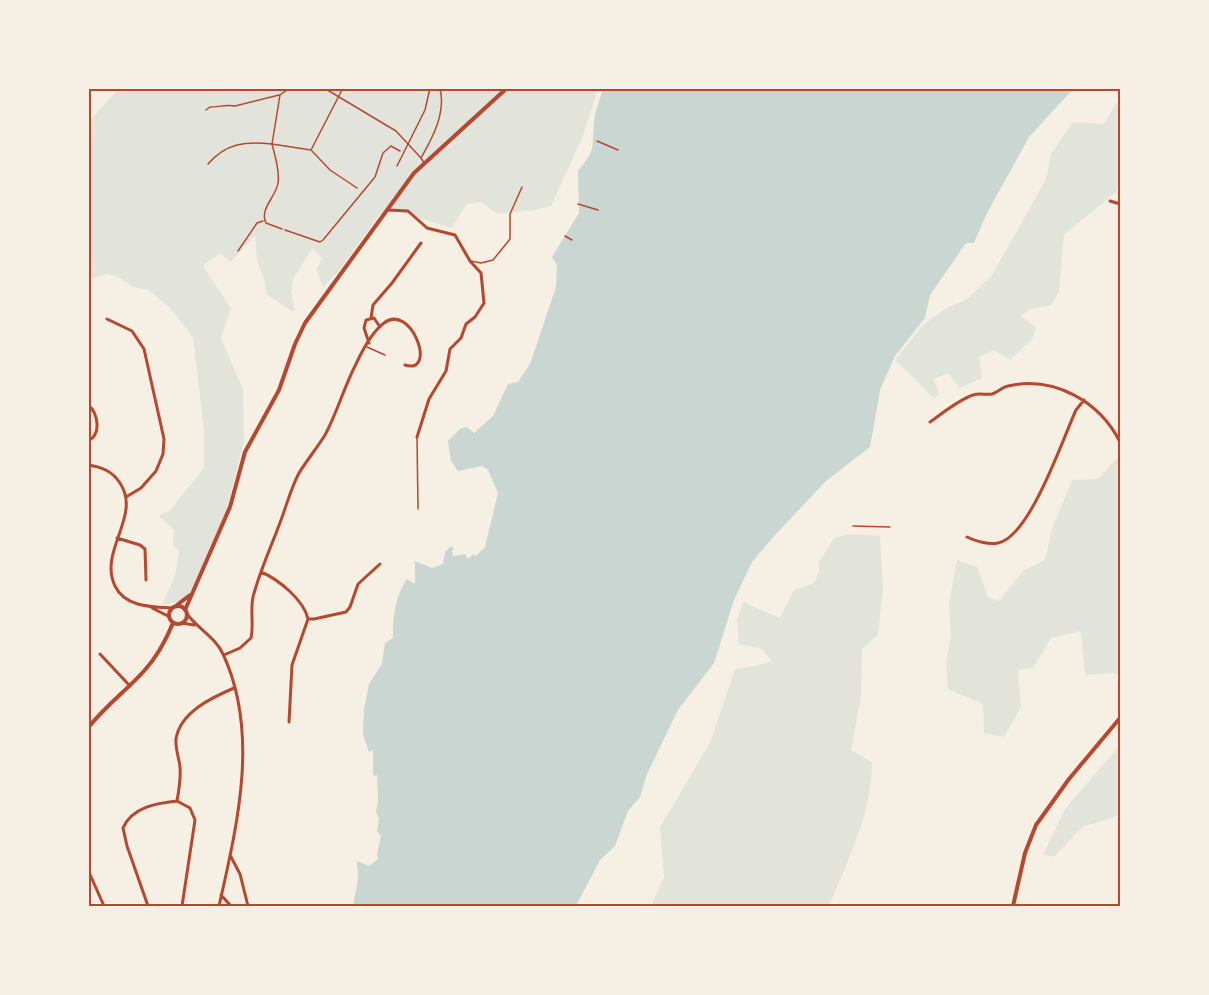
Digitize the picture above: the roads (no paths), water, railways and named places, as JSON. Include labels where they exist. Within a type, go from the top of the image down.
[{"type":"main road","points":[[173,623],[182,623],[186,620],[191,594],[230,507],[245,452],[279,390],[302,329],[408,180],[507,88]]},
{"type":"main road","points":[[173,623],[168,616],[174,607],[191,594]]},
{"type":"main road","points":[[174,607],[186,612]]},
{"type":"main road","points":[[88,728],[153,661],[168,637],[173,623]]},
{"type":"main road","points":[[1013,906],[1025,853],[1036,825],[1069,779],[1120,718]]},
{"type":"street","points":[[1110,201],[1120,204]]},
{"type":"street","points":[[388,210],[408,211],[427,228],[455,235],[482,276],[484,303],[475,317],[466,324],[461,338],[450,349],[446,371],[429,399],[417,436]]},
{"type":"street","points":[[371,318],[373,305],[421,243]]},
{"type":"street","points":[[371,318],[380,327]]},
{"type":"street","points":[[369,343],[363,325],[371,318]]},
{"type":"street","points":[[107,319],[132,331],[144,349],[164,439],[163,454],[156,471],[141,488],[126,497]]},
{"type":"street","points":[[224,654],[240,648],[251,638],[252,607],[261,572],[299,474],[324,436],[354,367],[380,327],[390,319],[405,322],[421,347],[419,361],[413,365],[405,364]]},
{"type":"street","points":[[930,422],[973,395],[995,393],[1007,386],[1018,384],[1039,384],[1068,392],[1084,400],[1102,415],[1120,442]]},
{"type":"street","points":[[967,537],[987,543],[998,543],[1022,525],[1037,499],[1076,410],[1084,400]]},
{"type":"street","points":[[88,405],[94,411],[98,428],[93,439],[88,441]]},
{"type":"street","points":[[88,465],[108,471],[120,483],[126,497],[125,514],[110,567],[115,587],[121,596],[129,601],[150,607],[168,616]]},
{"type":"street","points":[[117,538],[140,545],[145,549],[146,580]]},
{"type":"street","points":[[308,619],[314,620],[345,612],[350,607],[358,584],[380,564]]},
{"type":"street","points":[[261,572],[287,588],[308,619],[292,665],[289,722]]},
{"type":"street","points":[[150,607],[174,607]]},
{"type":"street","points":[[186,612],[195,626],[214,640],[224,654],[234,688],[242,731],[243,758],[238,808],[219,906]]},
{"type":"street","points":[[182,623],[195,626]]},
{"type":"street","points":[[100,654],[130,686]]},
{"type":"street","points":[[177,801],[180,778],[176,746],[178,732],[200,705],[234,688]]},
{"type":"street","points":[[148,906],[123,828],[138,811],[150,806],[177,801],[190,808],[195,820],[182,906]]},
{"type":"street","points":[[229,854],[240,874],[248,906]]},
{"type":"street","points":[[88,870],[104,906]]},
{"type":"street","points":[[221,895],[231,906]]},
{"type":"lane","points":[[206,110],[210,107],[218,108],[229,104],[235,106],[280,95],[291,88]]},
{"type":"lane","points":[[324,88],[396,131],[424,163]]},
{"type":"lane","points":[[311,150],[343,88]]},
{"type":"lane","points":[[397,166],[425,110],[430,88]]},
{"type":"lane","points":[[421,158],[439,119],[442,98],[440,88]]},
{"type":"lane","points":[[264,221],[264,212],[278,184],[272,144],[280,95]]},
{"type":"lane","points":[[208,164],[220,152],[236,144],[256,142],[311,150],[330,170],[357,188]]},
{"type":"lane","points":[[470,261],[477,263],[493,260],[508,241],[510,214],[522,187]]},
{"type":"lane","points":[[238,251],[257,223],[264,221],[282,229]]},
{"type":"lane","points":[[366,347],[385,356]]},
{"type":"lane","points":[[417,436],[418,509]]}]
